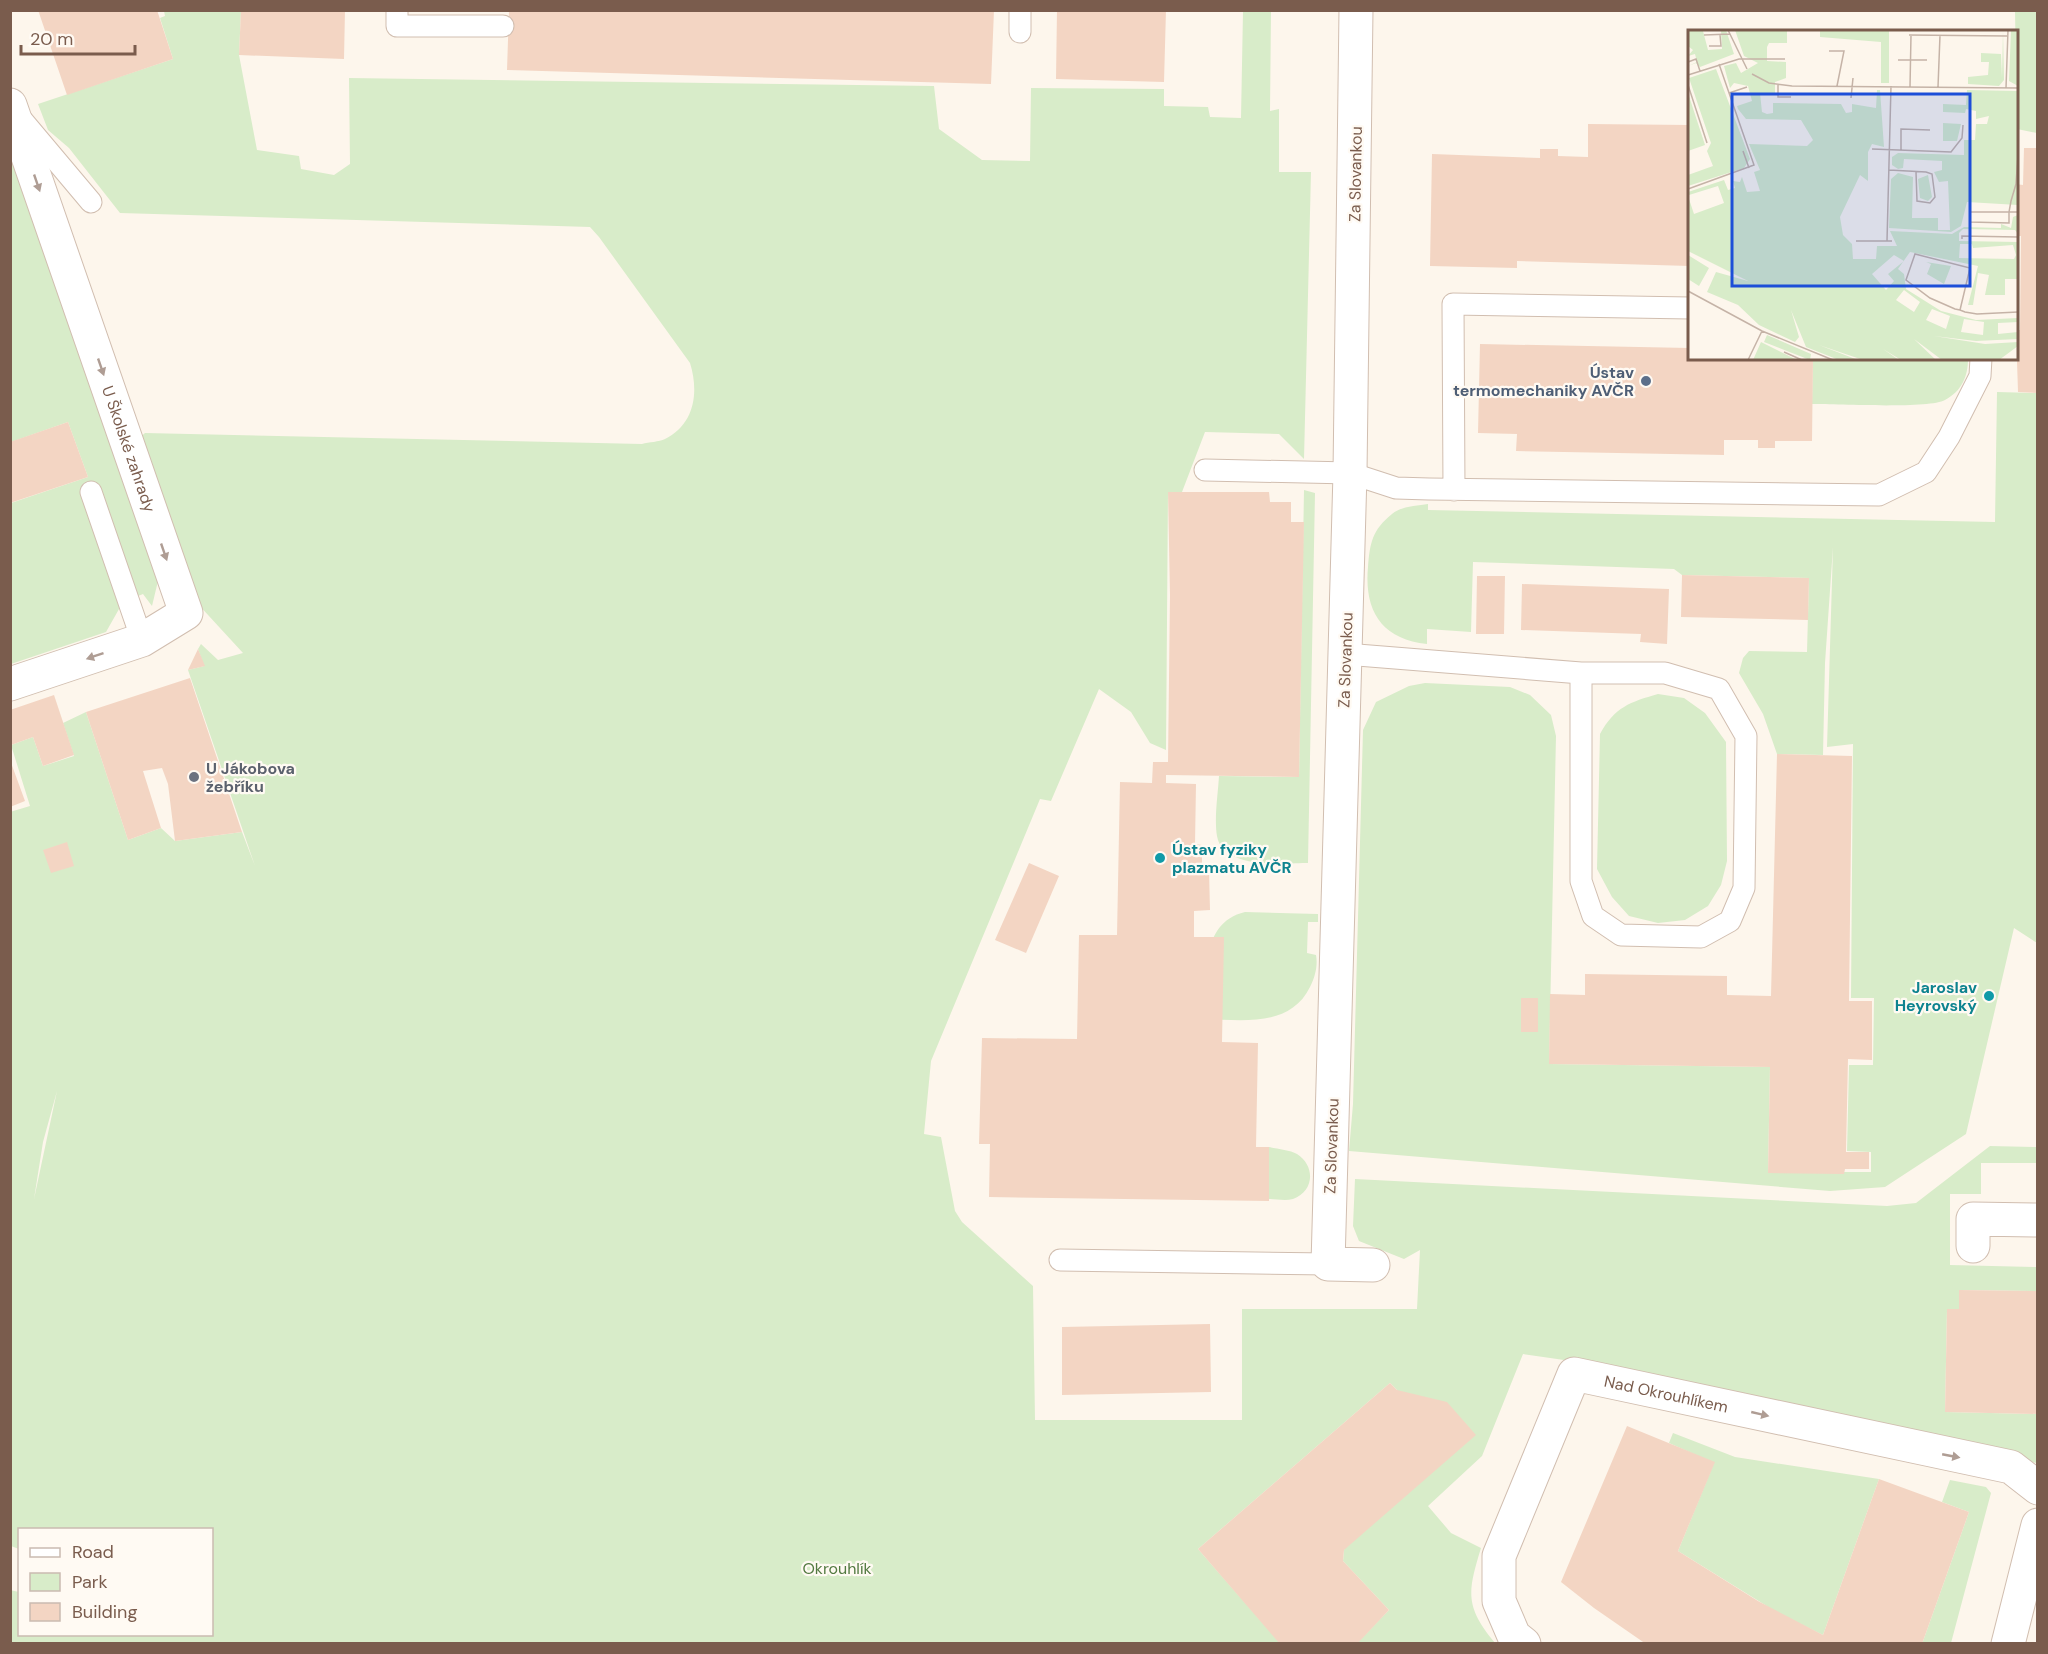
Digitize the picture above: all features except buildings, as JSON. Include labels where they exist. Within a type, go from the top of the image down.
[{"type":"street","name":"Za Slovankou","points":[[1328,1264],[1350,473],[1356,10]]},
{"type":"street","name":"U Školské zahrady","points":[[10,684],[142,640],[186,613],[11,106]]},
{"type":"street","points":[[1973,1246],[1973,1219],[2037,1220]]},
{"type":"street","points":[[1328,1264],[1373,1265]]},
{"type":"street","name":"Nad Okrouhlíkem","points":[[1524,1644],[1514,1636],[1499,1600],[1499,1556],[1574,1374],[2011,1467],[2037,1488]]},
{"type":"street","points":[[2008,1644],[2037,1525]]},
{"type":"lane","points":[[397,10],[397,26],[503,26]]},
{"type":"lane","points":[[1020,10],[1020,32]]},
{"type":"lane","points":[[11,106],[91,202]]},
{"type":"lane","points":[[1454,490],[1453,304],[1688,308]]},
{"type":"lane","points":[[1205,470],[1350,473],[1396,488],[1879,495],[1926,472],[1949,437],[1980,376],[1981,360]]},
{"type":"lane","points":[[91,492],[142,640]]},
{"type":"lane","points":[[1345,654],[1581,673],[1665,673],[1719,689],[1746,736],[1744,888],[1730,921],[1701,937],[1621,935],[1593,916],[1581,881],[1581,673]]},
{"type":"lane","points":[[1060,1260],[1328,1264]]},
{"type":"green space","name":"Okrouhlík","points":[[164,11],[241,11],[239,55],[257,150],[299,156],[301,169],[334,175],[350,164],[349,78],[934,86],[939,129],[982,160],[1030,161],[1031,88],[1164,89],[1164,106],[1208,107],[1210,117],[1241,118],[1243,11],[1271,11],[1270,111],[1279,109],[1279,172],[1311,172],[1304,459],[1279,434],[1205,432],[1182,492],[1168,492],[1166,750],[1150,743],[1131,712],[1099,689],[1051,801],[1040,799],[931,1061],[924,1134],[941,1137],[955,1211],[962,1222],[1033,1286],[1035,1420],[1242,1420],[1242,1309],[1417,1309],[1420,1250],[1404,1259],[1359,1241],[1353,1226],[1355,1179],[1887,1206],[1916,1203],[1990,1146],[2037,1147],[2037,1163],[1981,1163],[1981,1194],[1950,1194],[1950,1265],[2037,1267],[2038,1291],[1959,1290],[1959,1309],[1947,1309],[1945,1412],[2037,1414],[2037,1463],[1578,1362],[1523,1354],[1482,1456],[1428,1506],[1451,1533],[1481,1548],[1473,1576],[1472,1598],[1478,1619],[1495,1643],[1357,1643],[1389,1610],[1343,1561],[1344,1550],[1397,1390],[1390,1383],[1198,1549],[1280,1643],[11,1644],[10,1590],[18,1592],[18,1636],[213,1636],[213,1528],[18,1528],[18,1549],[11,1546],[10,812],[30,806],[11,745],[33,737],[43,766],[74,756],[63,723],[86,712],[128,840],[161,828],[175,841],[242,832],[255,866],[188,670],[204,666],[198,649],[201,644],[218,660],[243,653],[197,603],[138,439],[145,433],[642,444],[663,440],[675,433],[688,416],[694,396],[690,363],[590,227],[120,213],[69,148],[48,130],[38,104],[173,59],[160,18],[165,16]],"holes":[[[57,1091],[34,1199],[43,1142]]]},
{"type":"green space","points":[[2015,11],[2037,11],[2037,133],[2018,129],[2018,30],[2015,30]]},
{"type":"green space","points":[[10,147],[158,581],[152,606],[143,594],[123,602],[106,632],[11,664],[11,503],[88,477],[68,422],[11,442]]},
{"type":"green space","points":[[1813,360],[1968,360],[1967,371],[1960,388],[1945,400],[1936,403],[1812,404]]},
{"type":"green space","points":[[1997,392],[2037,393],[2037,943],[2014,928],[1966,1134],[1885,1187],[1830,1191],[1349,1151],[1353,1104],[1363,730],[1376,702],[1409,686],[1425,683],[1510,687],[1530,695],[1551,715],[1556,736],[1549,1064],[1770,1067],[1768,1172],[1871,1172],[1871,1152],[1847,1151],[1849,1065],[1873,1065],[1874,998],[1851,998],[1853,744],[1827,747],[1833,547],[1825,663],[1823,755],[1777,754],[1763,714],[1739,673],[1743,658],[1749,651],[1807,652],[1809,578],[1682,575],[1674,569],[1473,562],[1471,632],[1427,629],[1427,644],[1398,636],[1379,620],[1369,596],[1370,551],[1376,531],[1392,514],[1404,508],[1428,504],[1428,510],[1995,522]]},
{"type":"green space","points":[[1304,490],[1315,493],[1308,863],[1256,862],[1230,855],[1222,847],[1217,836],[1219,776],[1299,777]]},
{"type":"green space","points":[[1658,694],[1684,698],[1705,713],[1726,742],[1727,861],[1721,885],[1708,906],[1685,920],[1658,923],[1629,916],[1612,897],[1597,869],[1600,734],[1611,717],[1624,707]]},
{"type":"green space","points":[[1245,912],[1318,914],[1318,922],[1308,922],[1307,953],[1316,955],[1317,959],[1310,987],[1301,1000],[1290,1009],[1277,1015],[1249,1020],[1204,1019],[1205,972],[1212,941],[1219,928],[1230,918]]},
{"type":"green space","points":[[1269,1147],[1297,1154],[1307,1165],[1310,1172],[1309,1185],[1300,1196],[1290,1200],[1269,1199]]},
{"type":"green space","points":[[1673,1433],[1735,1457],[1879,1479],[1823,1635],[1778,1613],[1678,1551],[1714,1463],[1669,1443]]},
{"type":"green space","points":[[1950,1480],[1986,1487],[1991,1493],[1951,1643],[1922,1644],[1969,1512],[1942,1502]]},
{"type":"place","name":"Ústav termomechaniky AVČR","points":[[1646,381]]},
{"type":"place","name":"U Jákobova žebříku","points":[[194,777]]},
{"type":"place","name":"Ústav fyziky plazmatu AVČR","points":[[1160,858]]},
{"type":"place","name":"Jaroslav Heyrovský","points":[[1989,996]]}]
